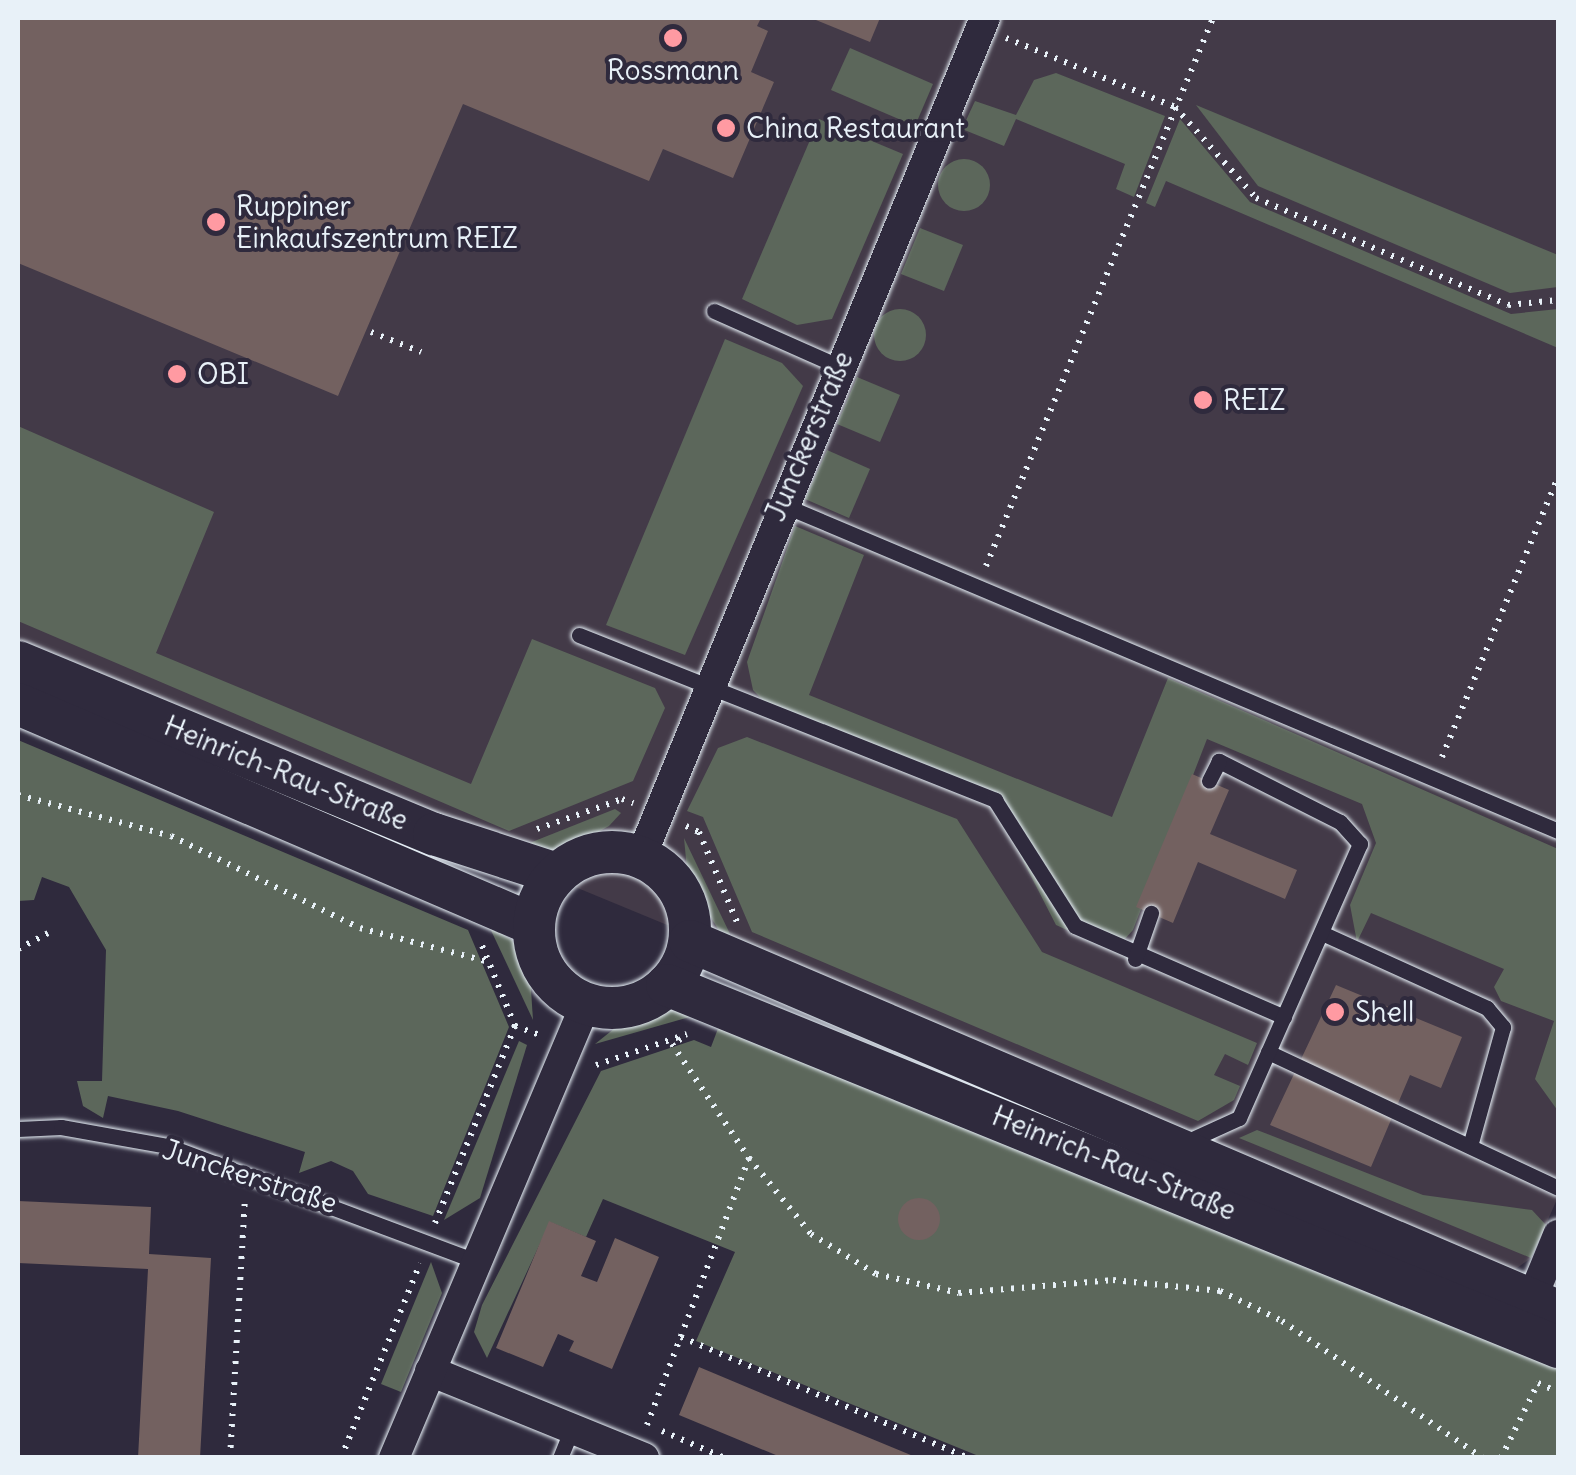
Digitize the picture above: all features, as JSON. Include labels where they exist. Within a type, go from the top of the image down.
[{"type":"main road","name":"Heinrich-Rau-Straße","points":[[18,662],[434,834],[557,874]]},
{"type":"main road","name":"Heinrich-Rau-Straße","points":[[18,704],[532,924]]},
{"type":"main road","points":[[592,854],[642,858],[682,896],[690,940],[666,985],[620,1007],[586,1003],[544,968],[532,924],[557,874],[592,854]]},
{"type":"main road","name":"Heinrich-Rau-Straße","points":[[690,940],[1173,1147],[1536,1314]]},
{"type":"main road","name":"Heinrich-Rau-Straße","points":[[666,985],[1536,1314]]},
{"type":"main road","name":"Heinrich-Rau-Straße","points":[[1536,1314],[1548,1365]]},
{"type":"street","name":"Junckerstraße","points":[[642,858],[780,504],[983,22]]},
{"type":"street","points":[[394,1458],[473,1260],[586,1003]]},
{"type":"street","points":[[1536,1314],[1558,1235]]},
{"type":"street","points":[[430,1371],[644,1458]]},
{"type":"lane","points":[[714,311],[838,366]]},
{"type":"lane","points":[[780,504],[1558,830]]},
{"type":"lane","points":[[580,635],[709,692],[995,800],[1074,926],[1136,959],[1284,1017]]},
{"type":"lane","points":[[1173,1147],[1239,1118],[1324,934],[1360,844],[1340,822],[1218,761],[1209,781]]},
{"type":"lane","points":[[1136,959],[1151,913]]},
{"type":"lane","points":[[1324,934],[1487,1008],[1503,1026],[1470,1146]]},
{"type":"lane","points":[[1268,1052],[1558,1188]]},
{"type":"lane","name":"Junckerstraße","points":[[18,1129],[60,1127],[168,1146],[473,1260]]},
{"type":"lane","points":[[560,1458],[572,1428]]},
{"type":"path","points":[[977,587],[1213,18]]},
{"type":"path","points":[[983,22],[1176,107],[1256,198],[1508,304],[1558,300]]},
{"type":"path","points":[[372,332],[421,352]]},
{"type":"path","points":[[1434,778],[1558,477]]},
{"type":"path","points":[[18,795],[171,836],[360,928],[490,962]]},
{"type":"path","points":[[428,1241],[515,1026],[474,929]]},
{"type":"path","points":[[18,948],[48,933]]},
{"type":"path","points":[[590,1075],[599,1060],[696,1032],[672,1044],[749,1158],[812,1234],[876,1274],[959,1293],[1113,1280],[1220,1291],[1282,1321],[1483,1458]]},
{"type":"path","points":[[647,1425],[749,1158]]},
{"type":"path","points":[[230,1458],[246,1189],[264,1196]]},
{"type":"path","points":[[341,1458],[423,1256],[406,1249]]},
{"type":"path","points":[[681,1337],[969,1458]]},
{"type":"path","points":[[1500,1458],[1548,1365]]},
{"type":"path","points":[[630,1419],[725,1458]]},
{"type":"shaded area","points":[[18,18],[1558,18],[1558,1197],[1531,1258],[1510,1273],[18,657]]},
{"type":"green space","points":[[850,48],[933,84],[915,126],[831,90]]},
{"type":"green space","points":[[1056,73],[1165,116],[1134,197],[1116,189],[1125,164],[1016,119],[1004,146],[962,129],[975,101],[1016,115],[1034,80]]},
{"type":"green space","points":[[1196,105],[1558,255],[1558,287],[1510,293],[1258,186]]},
{"type":"green space","points":[[819,119],[903,154],[832,319],[797,325],[742,299]]},
{"type":"green space","points":[[1180,119],[1250,202],[1511,314],[1558,309],[1558,348],[1166,181],[1155,207],[1146,203]]},
{"type":"green space","points":[[964,159],[983,166],[990,185],[983,204],[964,211],[945,204],[938,185],[945,166]]},
{"type":"green space","points":[[920,228],[963,245],[944,291],[901,274]]},
{"type":"green space","points":[[900,309],[919,316],[926,335],[919,354],[900,361],[881,354],[874,335],[881,316]]},
{"type":"green space","points":[[725,339],[782,363],[803,386],[685,655],[606,625]]},
{"type":"green space","points":[[857,377],[900,395],[880,442],[837,424]]},
{"type":"green space","points":[[18,426],[214,512],[156,653],[471,784],[532,639],[655,688],[665,708],[633,781],[509,831],[18,621]]},
{"type":"green space","points":[[827,450],[870,469],[849,518],[805,499]]},
{"type":"green space","points":[[795,526],[864,555],[809,695],[1112,817],[1168,678],[1558,849],[1558,1111],[1535,1079],[1554,1021],[1501,1001],[1494,987],[1504,969],[1371,913],[1357,942],[1350,905],[1376,843],[1362,804],[1207,739],[1133,930],[1114,951],[1056,925],[996,808],[776,714],[753,690],[747,662]]},
{"type":"green space","points":[[747,737],[957,819],[1042,952],[1257,1043],[1248,1065],[1225,1054],[1214,1075],[1240,1086],[1234,1100],[1198,1121],[752,932],[703,817],[687,811],[718,748]]},
{"type":"green space","points":[[18,740],[468,930],[509,1027],[433,1216],[368,1194],[353,1171],[331,1161],[299,1173],[305,1152],[178,1111],[108,1096],[103,1118],[83,1106],[77,1081],[102,1081],[106,950],[69,887],[42,877],[34,900],[18,901]]},
{"type":"green space","points":[[615,809],[621,813],[609,826],[580,842],[539,854],[522,846]]},
{"type":"green space","points":[[684,838],[730,934],[726,942],[688,880]]},
{"type":"green space","points":[[489,926],[512,940],[530,974],[533,1020]]},
{"type":"green space","points":[[670,1006],[693,1016],[595,1044],[625,1020]]},
{"type":"green space","points":[[722,1018],[1558,1368],[1558,1457],[981,1457],[696,1341],[735,1252],[603,1199],[586,1237],[550,1222],[487,1358],[474,1332],[482,1305],[601,1071],[694,1040],[711,1047]]},
{"type":"green space","points":[[519,1041],[527,1045],[480,1198],[444,1220]]},
{"type":"green space","points":[[1257,1130],[1423,1195],[1532,1210],[1546,1225],[1531,1258],[1239,1138]]},
{"type":"green space","points":[[431,1262],[442,1293],[401,1392],[381,1384]]},
{"type":"building","name":"Ruppiner Einkaufszentrum REIZ","points":[[18,18],[761,18],[757,26],[768,31],[751,72],[774,82],[733,178],[663,149],[649,181],[463,104],[338,396],[18,263]]},
{"type":"building","points":[[811,18],[880,18],[870,42]]},
{"type":"building","points":[[1192,774],[1229,790],[1210,834],[1297,870],[1285,899],[1198,862],[1173,923],[1136,907]]},
{"type":"building","points":[[1336,985],[1462,1037],[1441,1088],[1410,1075],[1371,1167],[1270,1125]]},
{"type":"building","points":[[919,1198],[934,1204],[940,1219],[934,1234],[919,1240],[904,1234],[898,1219],[904,1204]]},
{"type":"building","points":[[18,1201],[151,1207],[149,1254],[211,1258],[200,1458],[138,1458],[148,1269],[18,1263]]},
{"type":"building","points":[[549,1221],[596,1241],[581,1276],[597,1282],[615,1238],[659,1257],[612,1369],[569,1351],[574,1341],[558,1334],[543,1367],[496,1348]]},
{"type":"building","points":[[699,1367],[918,1458],[783,1458],[679,1415]]},
{"type":"place","name":"Rossmann","points":[[673,38]]},
{"type":"place","name":"China Restaurant","points":[[726,128]]},
{"type":"place","name":"Ruppiner Einkaufszentrum REIZ","points":[[216,222]]},
{"type":"place","name":"OBI","points":[[177,374]]},
{"type":"place","name":"REIZ","points":[[1203,400]]},
{"type":"place","name":"Shell","points":[[1335,1012]]}]
